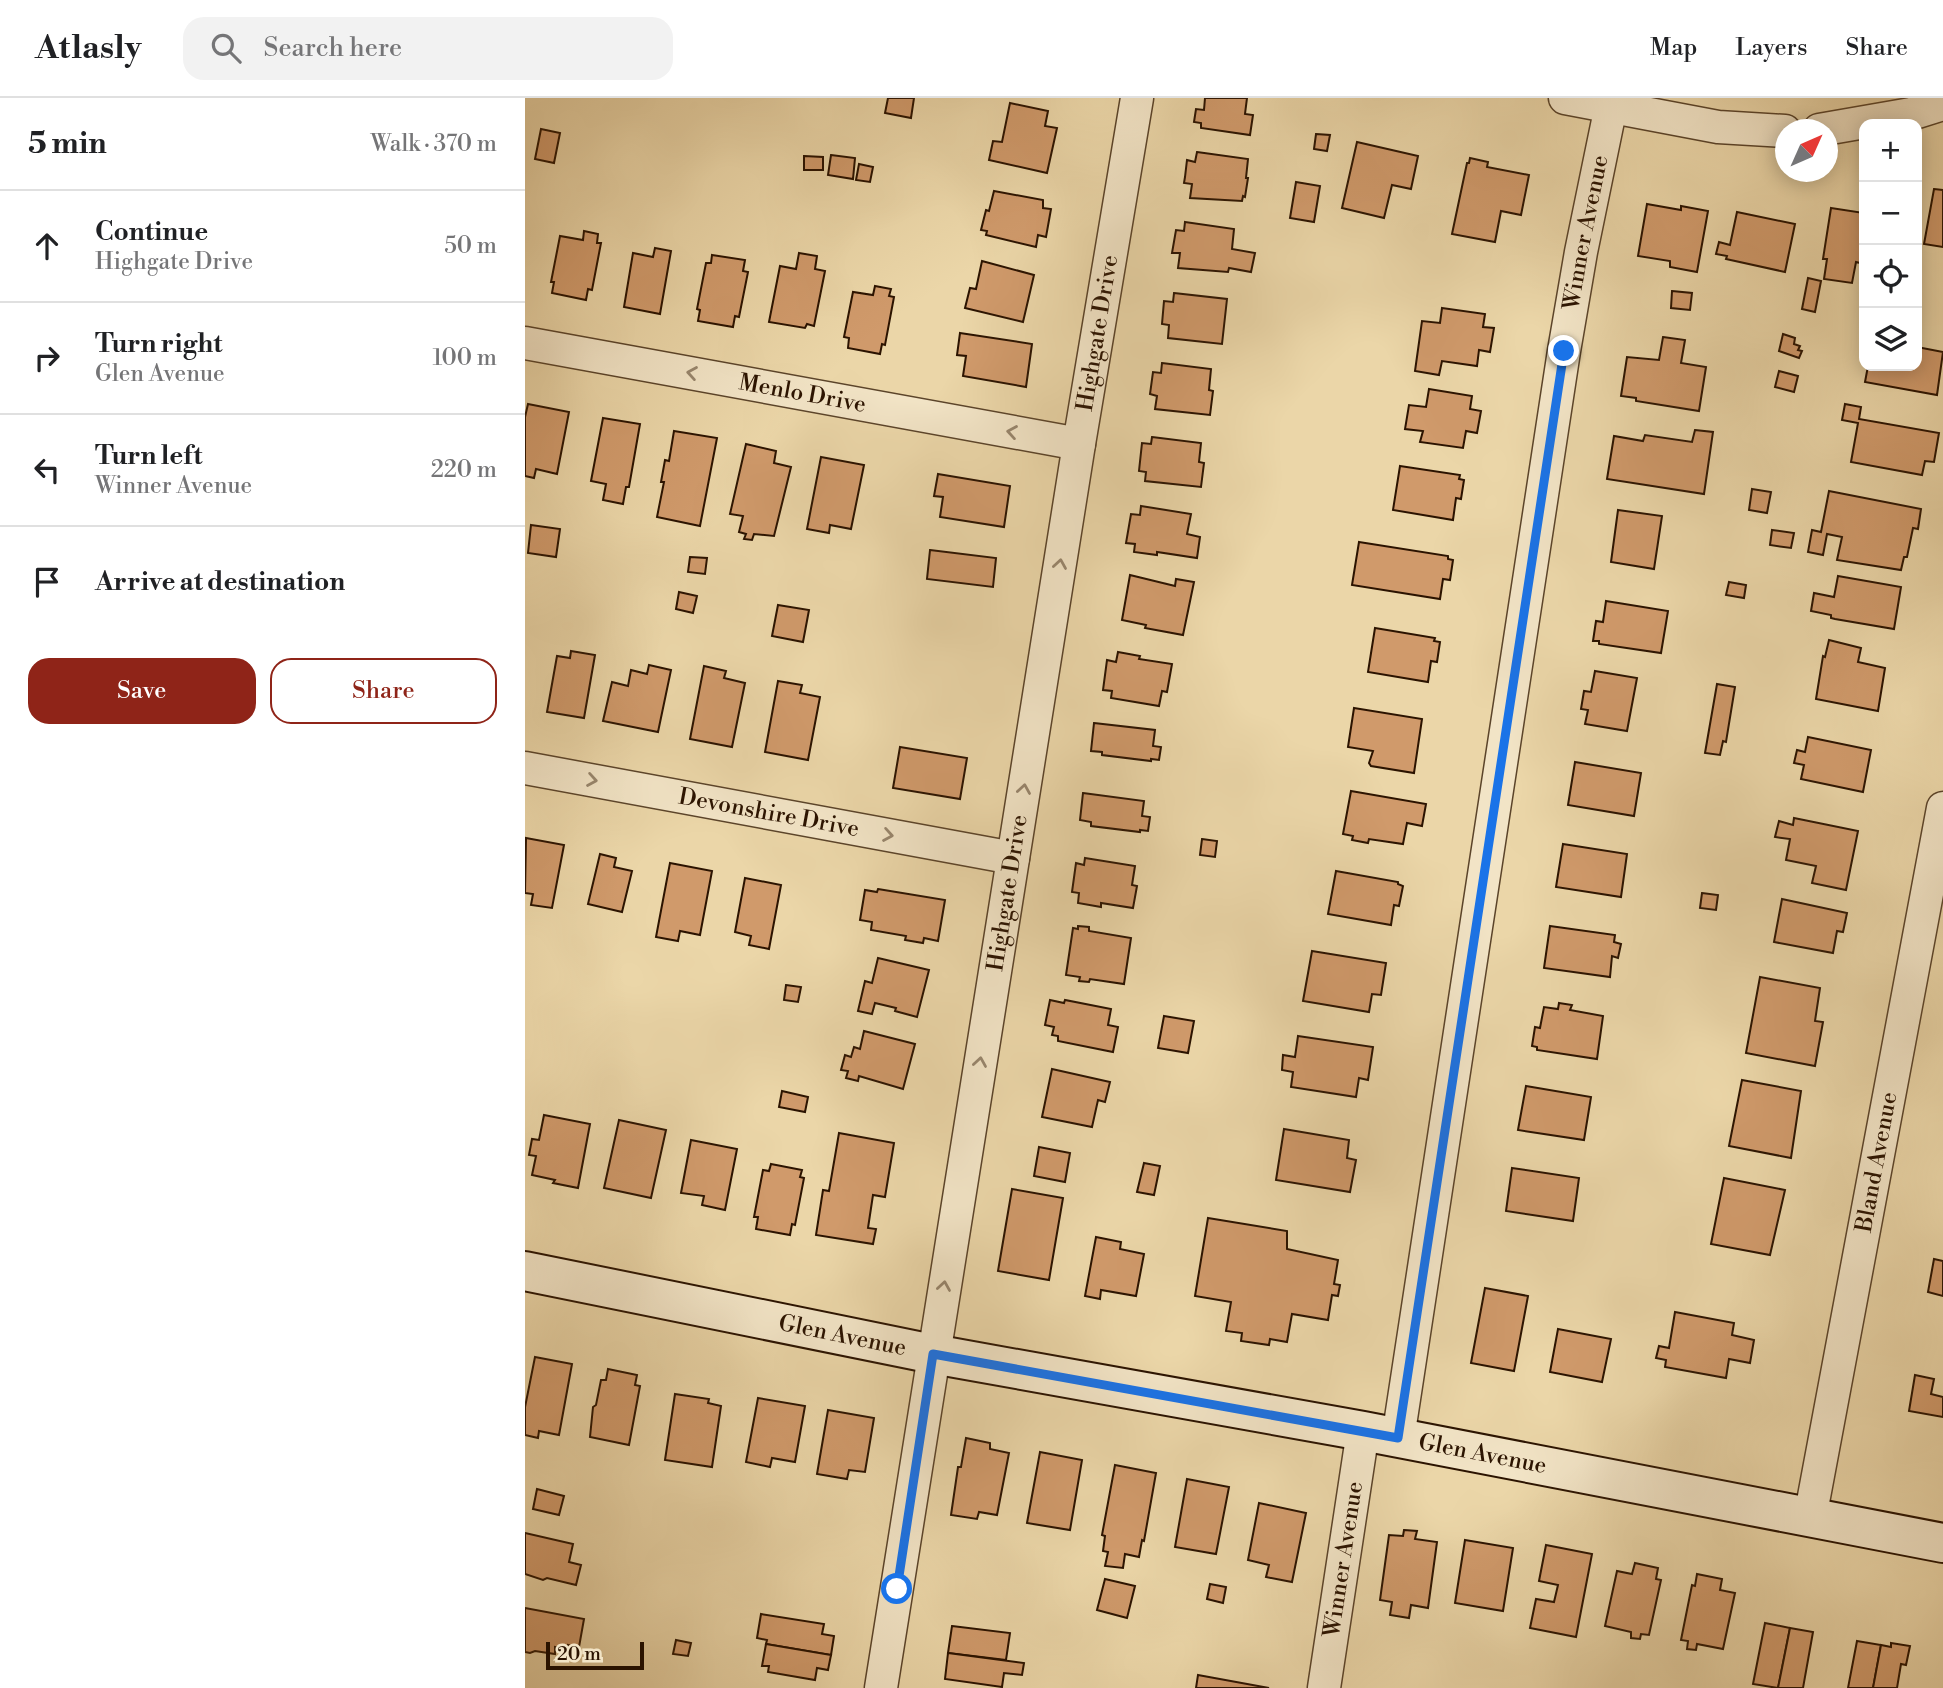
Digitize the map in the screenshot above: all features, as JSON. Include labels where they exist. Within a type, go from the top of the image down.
[{"type":"street","name":"Highgate Drive","points":[[881,1688],[1079,444],[1137,98]]},
{"type":"street","points":[[1565,98],[1718,127],[1775,130]]},
{"type":"street","points":[[1838,127],[1911,114],[1943,104]]},
{"type":"street","name":"Winner Avenue","points":[[1324,1688],[1380,1435],[1581,252],[1611,106]]},
{"type":"street","name":"Menlo Drive","points":[[525,343],[1079,444]]},
{"type":"street","name":"Devonshire Drive","points":[[525,768],[1013,858]]},
{"type":"street","name":"Bland Avenue","points":[[1810,1517],[1943,808]]},
{"type":"street","name":"Glen Avenue","points":[[525,1271],[933,1354],[1380,1435],[1943,1543]]},
{"type":"building","points":[[888,98],[914,98],[911,118],[885,113]]},
{"type":"building","points":[[1205,98],[1247,98],[1245,114],[1253,115],[1250,135],[1201,128],[1201,123],[1194,122],[1196,109],[1204,110]]},
{"type":"building","points":[[1010,103],[1048,111],[1045,126],[1057,128],[1047,173],[989,160],[993,141],[1002,142]]},
{"type":"building","points":[[541,129],[560,133],[554,163],[535,159]]},
{"type":"building","points":[[1316,134],[1330,135],[1327,151],[1314,149]]},
{"type":"building","points":[[1357,142],[1418,156],[1411,189],[1392,185],[1384,218],[1342,208]]},
{"type":"building","points":[[1197,152],[1248,159],[1248,178],[1242,201],[1190,198],[1192,184],[1184,183],[1187,160],[1195,162]]},
{"type":"building","points":[[831,155],[855,158],[853,179],[828,175]]},
{"type":"building","points":[[804,156],[823,157],[823,170],[804,170]]},
{"type":"building","points":[[1470,158],[1488,162],[1487,167],[1529,175],[1521,215],[1501,211],[1495,242],[1452,234]]},
{"type":"building","points":[[859,164],[873,167],[870,182],[856,180]]},
{"type":"building","points":[[1296,182],[1320,186],[1314,222],[1290,218]]},
{"type":"building","points":[[1934,189],[1943,190],[1943,247],[1924,244]]},
{"type":"building","points":[[994,191],[1043,200],[1043,208],[1051,209],[1046,237],[1038,235],[1036,247],[986,235],[987,231],[981,230]]},
{"type":"building","points":[[1647,204],[1708,211],[1697,272],[1670,267],[1670,261],[1638,256]]},
{"type":"building","points":[[1831,208],[1859,212],[1859,263],[1856,262],[1852,283],[1824,279],[1827,259],[1823,259]]},
{"type":"building","points":[[1737,212],[1795,224],[1785,272],[1726,259],[1727,256],[1716,254],[1719,242],[1730,245]]},
{"type":"building","points":[[1185,222],[1234,229],[1232,249],[1255,253],[1251,272],[1229,268],[1228,272],[1178,268],[1180,253],[1172,253],[1176,230],[1184,231]]},
{"type":"building","points":[[584,231],[598,234],[597,243],[601,243],[592,290],[588,289],[586,300],[552,293],[554,282],[551,282],[560,236],[583,240]]},
{"type":"building","points":[[655,248],[671,251],[660,314],[624,307],[633,253],[653,257]]},
{"type":"building","points":[[799,253],[817,256],[815,269],[825,271],[814,326],[807,324],[805,328],[769,322],[780,266],[796,269]]},
{"type":"building","points":[[712,255],[745,260],[743,271],[748,272],[739,317],[735,316],[733,327],[698,321],[700,310],[697,309],[706,263],[711,263]]},
{"type":"building","points":[[982,261],[1034,275],[1023,322],[965,308],[970,288],[976,289]]},
{"type":"building","points":[[1808,278],[1821,281],[1815,312],[1802,309]]},
{"type":"building","points":[[875,286],[891,289],[889,296],[894,297],[885,345],[882,344],[880,354],[848,348],[849,338],[844,337],[853,292],[873,295]]},
{"type":"building","points":[[1672,291],[1692,293],[1690,310],[1671,308]]},
{"type":"building","points":[[1174,293],[1227,299],[1222,344],[1168,338],[1169,325],[1162,324],[1164,301],[1173,302]]},
{"type":"building","points":[[1442,308],[1485,314],[1483,327],[1494,328],[1490,352],[1479,350],[1477,366],[1442,361],[1439,375],[1415,371],[1422,321],[1440,323]]},
{"type":"building","points":[[960,333],[1032,344],[1026,387],[963,376],[966,356],[957,355]]},
{"type":"building","points":[[1783,334],[1795,338],[1794,344],[1800,346],[1798,350],[1802,351],[1799,358],[1779,351]]},
{"type":"building","points":[[1663,337],[1685,340],[1681,363],[1706,367],[1699,411],[1621,396],[1627,357],[1659,360]]},
{"type":"building","points":[[1922,348],[1943,352],[1937,395],[1865,382],[1867,371],[1922,371]]},
{"type":"building","points":[[1162,363],[1211,369],[1209,390],[1213,391],[1210,415],[1155,409],[1157,396],[1150,394],[1153,372],[1161,373]]},
{"type":"building","points":[[1779,371],[1798,376],[1794,392],[1775,387]]},
{"type":"building","points":[[1429,389],[1472,396],[1470,409],[1481,411],[1477,433],[1466,431],[1463,448],[1420,442],[1423,431],[1405,429],[1409,405],[1426,407]]},
{"type":"building","points":[[528,404],[569,412],[557,474],[536,469],[534,478],[525,476],[525,417]]},
{"type":"building","points":[[1845,404],[1861,407],[1859,419],[1939,433],[1934,462],[1925,461],[1922,475],[1851,462],[1858,423],[1842,420]]},
{"type":"building","points":[[603,418],[640,424],[629,487],[626,487],[623,504],[603,500],[606,484],[591,481]]},
{"type":"building","points":[[1695,430],[1713,432],[1704,494],[1607,479],[1614,436],[1643,441],[1645,435],[1692,442]]},
{"type":"building","points":[[674,431],[717,438],[700,526],[657,517],[665,460],[669,461]]},
{"type":"building","points":[[1152,437],[1201,443],[1199,462],[1204,463],[1201,487],[1145,481],[1146,472],[1139,471],[1142,443],[1151,444]]},
{"type":"building","points":[[746,444],[776,451],[774,463],[791,467],[774,536],[754,534],[752,540],[744,539],[746,534],[739,532],[743,516],[730,514]]},
{"type":"building","points":[[821,457],[864,465],[851,529],[830,525],[829,533],[807,529]]},
{"type":"building","points":[[1400,466],[1460,475],[1459,479],[1464,480],[1461,499],[1456,498],[1453,520],[1393,510]]},
{"type":"building","points":[[938,474],[1010,486],[1004,527],[940,517],[943,497],[934,496]]},
{"type":"building","points":[[1752,489],[1771,492],[1767,513],[1749,510]]},
{"type":"building","points":[[1829,491],[1921,509],[1918,529],[1913,528],[1907,557],[1904,557],[1901,570],[1837,560],[1842,537],[1827,534],[1823,555],[1808,552],[1812,530],[1821,532]]},
{"type":"building","points":[[1141,506],[1191,514],[1187,534],[1200,537],[1197,558],[1157,552],[1157,555],[1134,552],[1135,544],[1126,543],[1131,514],[1140,515]]},
{"type":"building","points":[[1618,510],[1662,516],[1654,569],[1611,562]]},
{"type":"building","points":[[531,525],[560,529],[556,557],[528,553]]},
{"type":"building","points":[[1772,530],[1794,533],[1791,548],[1770,545]]},
{"type":"building","points":[[1359,542],[1448,556],[1448,559],[1453,560],[1450,580],[1443,579],[1440,599],[1352,585]]},
{"type":"building","points":[[930,550],[996,558],[993,587],[927,579]]},
{"type":"building","points":[[690,557],[707,558],[705,574],[688,572]]},
{"type":"building","points":[[1130,575],[1175,586],[1176,579],[1194,582],[1183,635],[1145,628],[1146,625],[1122,620]]},
{"type":"building","points":[[1838,576],[1901,587],[1894,629],[1835,619],[1831,618],[1831,615],[1811,611],[1814,593],[1834,597]]},
{"type":"building","points":[[1729,582],[1746,585],[1744,598],[1726,595]]},
{"type":"building","points":[[679,592],[697,596],[693,613],[676,609]]},
{"type":"building","points":[[1606,601],[1668,611],[1661,653],[1593,641],[1596,621],[1603,622]]},
{"type":"building","points":[[778,605],[809,610],[803,642],[772,636]]},
{"type":"building","points":[[1375,628],[1435,638],[1434,641],[1440,642],[1437,662],[1431,661],[1428,682],[1368,672]]},
{"type":"building","points":[[1829,640],[1861,648],[1858,662],[1885,668],[1878,711],[1816,699],[1823,656],[1825,657]]},
{"type":"building","points":[[571,651],[595,655],[584,718],[547,712],[557,656],[570,658]]},
{"type":"building","points":[[1118,652],[1140,656],[1139,659],[1172,664],[1167,692],[1162,691],[1159,706],[1111,698],[1112,691],[1103,690],[1107,660],[1116,662]]},
{"type":"building","points":[[649,665],[671,670],[658,732],[603,721],[612,682],[628,686],[631,670],[647,674]]},
{"type":"building","points":[[704,666],[726,671],[724,678],[745,683],[732,747],[690,739]]},
{"type":"building","points":[[1595,671],[1637,678],[1627,731],[1585,724],[1588,710],[1581,709],[1584,691],[1591,692]]},
{"type":"building","points":[[778,681],[802,685],[800,693],[820,697],[808,760],[765,752]]},
{"type":"building","points":[[1717,684],[1735,687],[1726,742],[1723,741],[1720,755],[1705,753]]},
{"type":"building","points":[[1354,708],[1422,719],[1414,773],[1371,766],[1369,763],[1373,751],[1348,747]]},
{"type":"building","points":[[1094,723],[1155,730],[1153,746],[1161,747],[1159,760],[1102,755],[1102,752],[1091,751]]},
{"type":"building","points":[[1808,737],[1871,750],[1863,792],[1801,779],[1804,765],[1794,763],[1797,750],[1805,752]]},
{"type":"building","points":[[900,747],[967,758],[960,799],[893,788]]},
{"type":"building","points":[[1575,762],[1641,773],[1634,816],[1568,805]]},
{"type":"building","points":[[1351,791],[1426,804],[1422,826],[1407,823],[1403,844],[1369,839],[1368,843],[1352,840],[1353,836],[1343,834]]},
{"type":"building","points":[[1083,793],[1144,801],[1142,816],[1150,817],[1148,831],[1091,826],[1091,822],[1080,820]]},
{"type":"building","points":[[1794,818],[1858,831],[1846,890],[1812,883],[1816,866],[1786,860],[1790,839],[1775,837],[1779,821],[1793,825]]},
{"type":"building","points":[[526,838],[564,845],[552,908],[531,905],[533,894],[525,893]]},
{"type":"building","points":[[1202,839],[1217,841],[1215,857],[1200,855]]},
{"type":"building","points":[[1563,844],[1627,854],[1621,897],[1556,887]]},
{"type":"building","points":[[600,854],[616,858],[614,867],[632,871],[622,912],[588,904]]},
{"type":"building","points":[[1085,858],[1135,866],[1132,885],[1137,886],[1133,908],[1078,903],[1079,893],[1072,892],[1076,863],[1084,865]]},
{"type":"building","points":[[670,863],[712,871],[700,935],[680,931],[678,941],[656,937]]},
{"type":"building","points":[[1336,871],[1398,882],[1403,886],[1399,906],[1394,905],[1391,925],[1328,914]]},
{"type":"building","points":[[745,878],[781,885],[769,949],[749,945],[751,936],[735,932]]},
{"type":"building","points":[[878,889],[945,900],[938,941],[924,938],[923,943],[905,940],[906,936],[871,930],[872,922],[860,920],[865,890],[877,892]]},
{"type":"building","points":[[1702,893],[1718,895],[1716,910],[1700,908]]},
{"type":"building","points":[[1782,899],[1847,913],[1843,932],[1837,931],[1833,953],[1774,942]]},
{"type":"building","points":[[1078,926],[1089,927],[1089,931],[1131,938],[1124,984],[1090,979],[1089,982],[1079,981],[1080,977],[1066,975],[1073,928],[1078,929]]},
{"type":"building","points":[[1550,926],[1615,935],[1614,942],[1621,944],[1618,958],[1612,956],[1610,977],[1544,968]]},
{"type":"building","points":[[1312,951],[1386,963],[1381,995],[1372,994],[1369,1012],[1303,1001]]},
{"type":"building","points":[[878,958],[929,970],[917,1017],[875,1003],[872,1014],[858,1011],[865,981],[872,983]]},
{"type":"building","points":[[1760,977],[1820,988],[1815,1021],[1823,1022],[1815,1066],[1746,1053]]},
{"type":"building","points":[[786,985],[801,987],[798,1002],[784,1000]]},
{"type":"building","points":[[1050,1000],[1064,1003],[1065,1000],[1111,1009],[1108,1025],[1118,1027],[1113,1052],[1058,1041],[1058,1036],[1052,1035],[1054,1027],[1045,1025]]},
{"type":"building","points":[[1559,1003],[1572,1005],[1570,1010],[1603,1016],[1597,1059],[1537,1050],[1537,1047],[1532,1046],[1535,1027],[1540,1028],[1544,1007],[1558,1009]]},
{"type":"building","points":[[1164,1016],[1194,1021],[1188,1053],[1158,1048]]},
{"type":"building","points":[[864,1031],[915,1044],[903,1089],[859,1076],[858,1081],[846,1078],[848,1071],[841,1070],[845,1055],[851,1057],[854,1047],[860,1049]]},
{"type":"building","points":[[1298,1036],[1373,1047],[1368,1080],[1359,1078],[1356,1097],[1291,1087],[1293,1072],[1282,1070],[1283,1055],[1295,1057]]},
{"type":"building","points":[[1052,1069],[1110,1082],[1105,1102],[1098,1100],[1092,1127],[1042,1117]]},
{"type":"building","points":[[1742,1080],[1801,1091],[1791,1158],[1729,1146]]},
{"type":"building","points":[[1526,1086],[1591,1097],[1584,1140],[1518,1130]]},
{"type":"building","points":[[782,1091],[808,1097],[805,1112],[779,1107]]},
{"type":"building","points":[[544,1115],[590,1124],[578,1188],[532,1175],[536,1156],[529,1155],[532,1139],[539,1140]]},
{"type":"building","points":[[619,1120],[666,1130],[651,1198],[604,1188]]},
{"type":"building","points":[[1284,1129],[1349,1140],[1347,1158],[1356,1160],[1350,1192],[1276,1180]]},
{"type":"building","points":[[839,1133],[894,1143],[885,1197],[873,1195],[868,1228],[876,1229],[873,1244],[816,1235],[823,1190],[829,1191]]},
{"type":"building","points":[[691,1140],[737,1149],[725,1210],[702,1205],[704,1196],[681,1193]]},
{"type":"building","points":[[1039,1147],[1070,1153],[1065,1182],[1034,1176]]},
{"type":"building","points":[[1144,1163],[1160,1166],[1154,1195],[1137,1192]]},
{"type":"building","points":[[771,1164],[802,1170],[800,1177],[804,1178],[795,1225],[792,1224],[790,1235],[756,1229],[758,1217],[754,1217],[763,1170],[769,1171]]},
{"type":"building","points":[[1512,1168],[1579,1178],[1573,1221],[1506,1211]]},
{"type":"building","points":[[1724,1178],[1785,1190],[1770,1255],[1711,1244]]},
{"type":"building","points":[[1012,1189],[1063,1198],[1049,1280],[998,1271]]},
{"type":"building","points":[[1208,1218],[1287,1231],[1287,1249],[1338,1260],[1334,1284],[1340,1285],[1338,1296],[1332,1295],[1328,1320],[1292,1314],[1287,1342],[1270,1339],[1269,1345],[1241,1341],[1242,1333],[1226,1331],[1231,1302],[1195,1296]]},
{"type":"building","points":[[1096,1237],[1121,1242],[1120,1249],[1144,1254],[1136,1296],[1101,1290],[1100,1299],[1085,1296]]},
{"type":"building","points":[[1934,1259],[1943,1261],[1943,1296],[1928,1292]]},
{"type":"building","points":[[1485,1288],[1528,1296],[1514,1371],[1471,1363]]},
{"type":"building","points":[[1675,1312],[1734,1323],[1732,1335],[1754,1340],[1750,1363],[1729,1359],[1726,1378],[1665,1367],[1666,1360],[1656,1358],[1659,1346],[1669,1348]]},
{"type":"building","points":[[1558,1329],[1611,1339],[1602,1382],[1550,1372]]},
{"type":"building","points":[[535,1357],[572,1364],[559,1435],[539,1431],[538,1438],[525,1435],[525,1407]]},
{"type":"building","points":[[608,1369],[637,1375],[635,1385],[640,1386],[629,1445],[590,1437],[593,1407],[596,1405],[601,1380],[606,1380]]},
{"type":"building","points":[[1915,1375],[1934,1379],[1931,1394],[1943,1397],[1943,1417],[1909,1411]]},
{"type":"building","points":[[675,1394],[709,1399],[708,1403],[721,1406],[712,1467],[665,1460]]},
{"type":"building","points":[[758,1398],[805,1406],[795,1462],[772,1458],[770,1467],[746,1462]]},
{"type":"building","points":[[828,1410],[874,1418],[865,1472],[849,1470],[847,1479],[817,1474]]},
{"type":"building","points":[[966,1438],[990,1443],[990,1449],[1009,1453],[997,1515],[979,1512],[977,1519],[951,1515],[958,1467],[961,1467]]},
{"type":"building","points":[[1040,1452],[1082,1460],[1070,1530],[1027,1523]]},
{"type":"building","points":[[1115,1465],[1156,1473],[1139,1557],[1125,1554],[1123,1568],[1105,1566],[1108,1552],[1103,1551],[1105,1536],[1102,1535]]},
{"type":"building","points":[[1187,1479],[1229,1487],[1216,1554],[1175,1547]]},
{"type":"building","points":[[537,1489],[564,1496],[559,1515],[533,1509]]},
{"type":"building","points":[[1259,1503],[1306,1513],[1292,1582],[1266,1577],[1269,1565],[1248,1560]]},
{"type":"building","points":[[1404,1530],[1417,1531],[1415,1539],[1437,1542],[1428,1608],[1411,1605],[1409,1618],[1390,1615],[1392,1602],[1380,1600],[1389,1535],[1403,1536]]},
{"type":"building","points":[[525,1533],[573,1544],[569,1562],[581,1565],[576,1585],[525,1574]]},
{"type":"building","points":[[1465,1540],[1513,1548],[1503,1611],[1455,1603]]},
{"type":"building","points":[[1546,1545],[1592,1554],[1576,1637],[1530,1628],[1536,1599],[1554,1602],[1558,1585],[1539,1581]]},
{"type":"building","points":[[1635,1563],[1658,1568],[1656,1579],[1661,1580],[1649,1635],[1641,1634],[1640,1639],[1631,1638],[1631,1632],[1605,1626],[1617,1571],[1632,1574]]},
{"type":"building","points":[[1697,1574],[1722,1579],[1720,1590],[1735,1593],[1723,1649],[1697,1644],[1696,1650],[1687,1649],[1688,1641],[1681,1640],[1692,1585],[1695,1586]]},
{"type":"building","points":[[1105,1579],[1135,1586],[1127,1618],[1097,1610]]},
{"type":"building","points":[[1210,1584],[1226,1587],[1223,1603],[1207,1599]]},
{"type":"building","points":[[525,1608],[584,1619],[579,1647],[555,1647],[555,1654],[525,1652]]},
{"type":"building","points":[[761,1614],[824,1624],[822,1634],[834,1636],[831,1655],[766,1644],[767,1640],[757,1638]]},
{"type":"building","points":[[1765,1623],[1790,1628],[1778,1688],[1753,1684]]},
{"type":"building","points":[[952,1626],[1010,1633],[1006,1660],[948,1653]]},
{"type":"building","points":[[1790,1628],[1813,1632],[1803,1688],[1778,1688]]},
{"type":"building","points":[[676,1640],[691,1643],[688,1656],[673,1654]]},
{"type":"building","points":[[1857,1641],[1881,1645],[1873,1688],[1848,1688]]},
{"type":"building","points":[[1891,1643],[1910,1646],[1906,1665],[1901,1664],[1897,1688],[1873,1688],[1881,1645],[1891,1647]]},
{"type":"building","points":[[766,1644],[831,1655],[828,1670],[817,1668],[815,1680],[768,1672],[769,1666],[762,1666]]},
{"type":"building","points":[[948,1653],[1024,1663],[1022,1675],[1004,1673],[1002,1687],[945,1679]]},
{"type":"building","points":[[1198,1675],[1269,1688],[1196,1688]]},
{"type":"route","points":[[897,1589],[933,1354],[1398,1438],[1564,351]]}]
